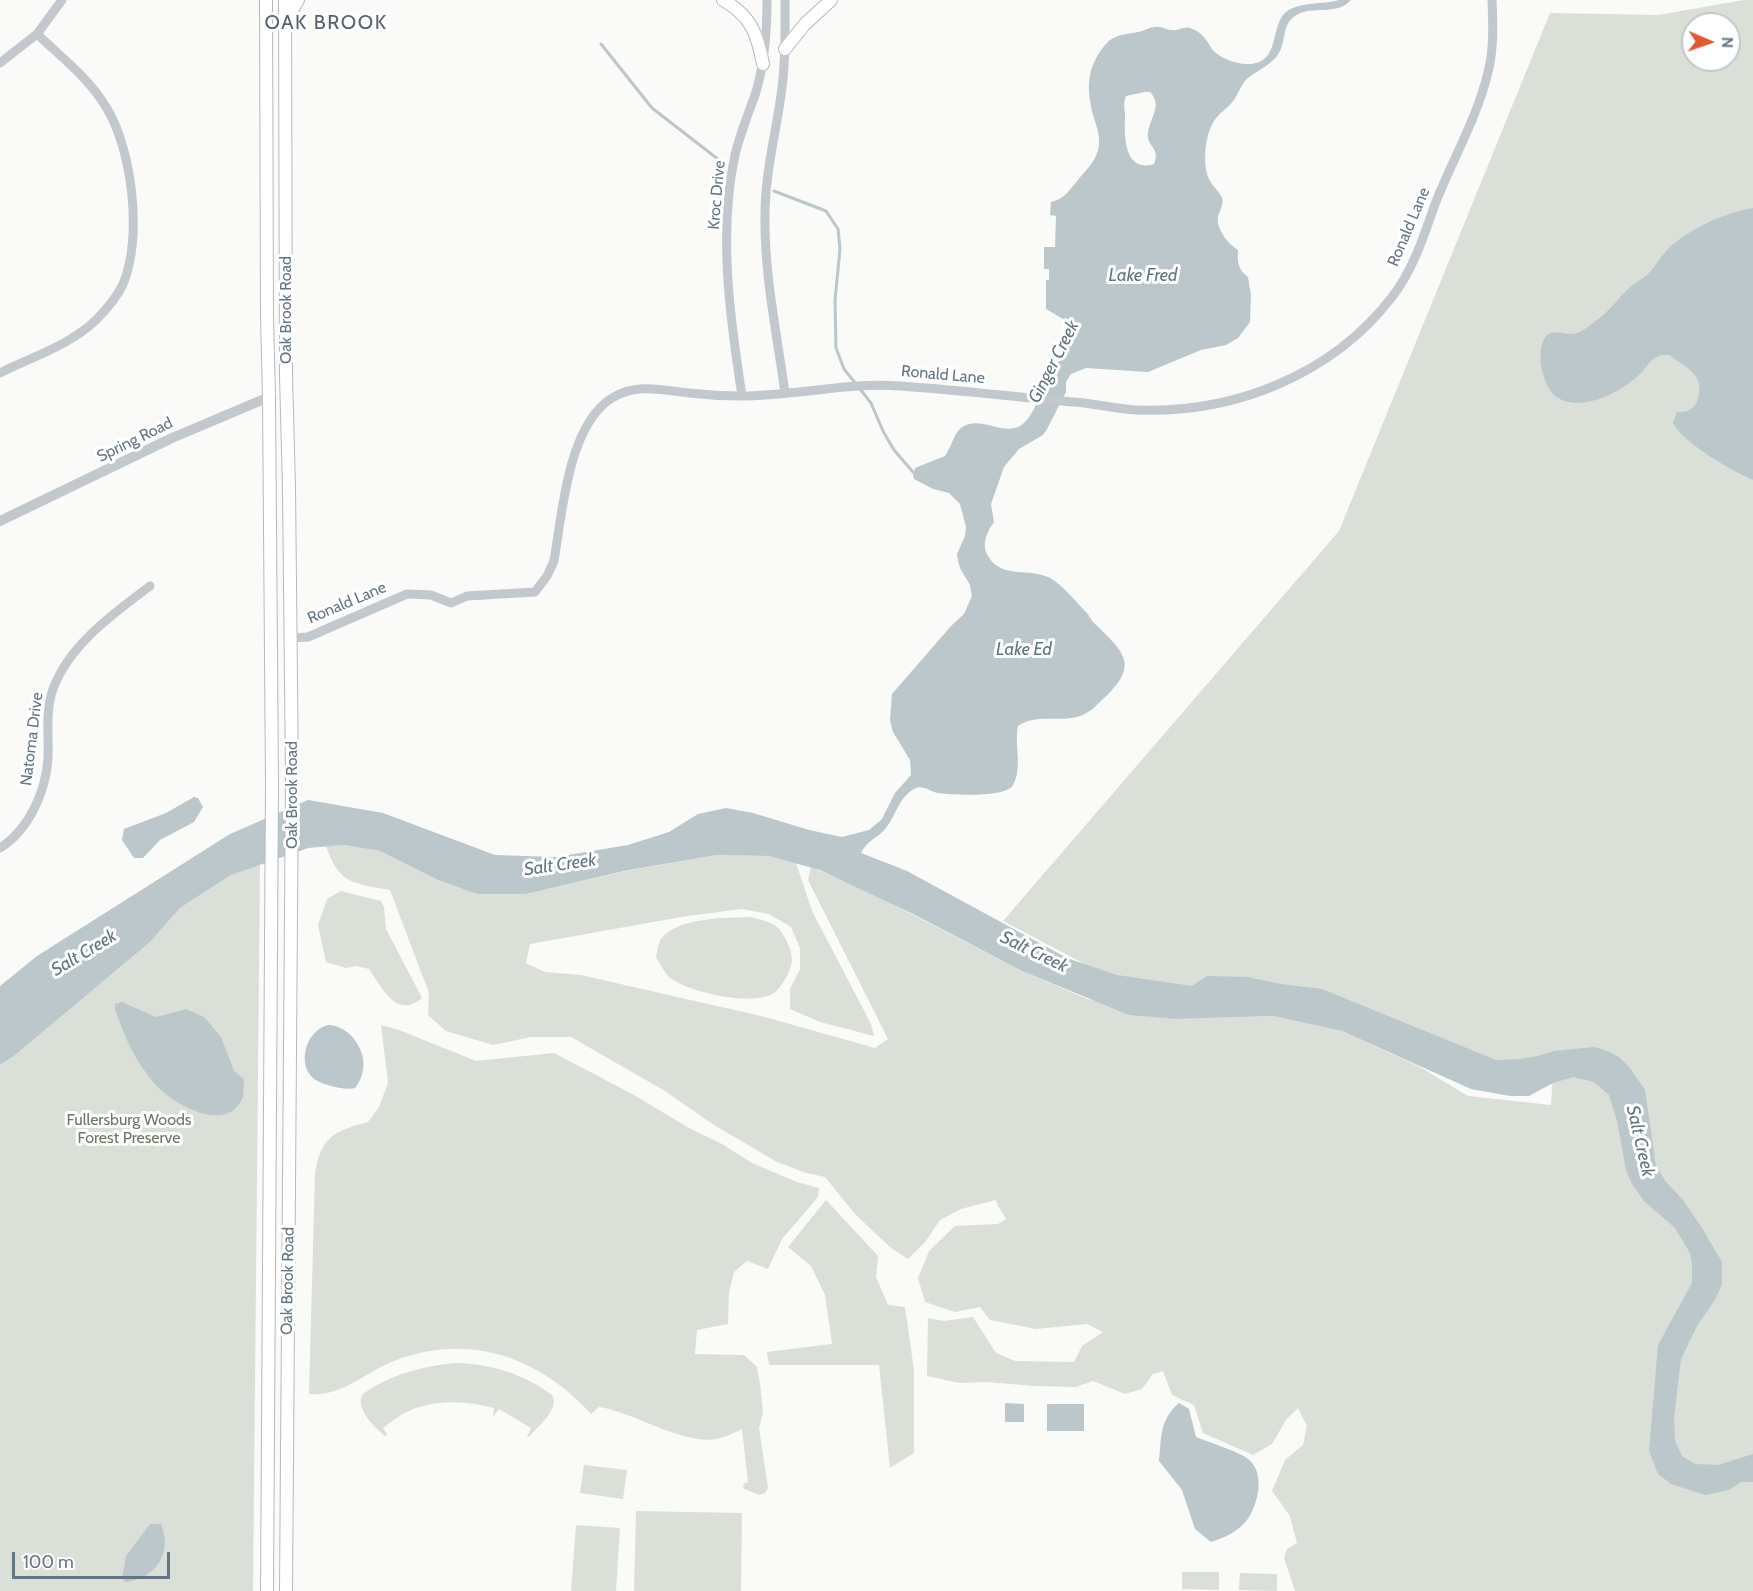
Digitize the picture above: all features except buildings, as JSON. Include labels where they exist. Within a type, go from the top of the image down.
[{"type":"main road","name":"Oak Brook Road","points":[[266,0],[272,784],[267,1591]]},
{"type":"main road","name":"Oak Brook Road","points":[[285,0],[292,778],[286,1591]]},
{"type":"main road","points":[[285,26],[298,0]]},
{"type":"main road","points":[[723,0],[734,7],[750,23],[759,40],[763,64]]},
{"type":"main road","points":[[785,49],[805,24],[831,0]]},
{"type":"street","points":[[0,63],[37,34],[62,0]]},
{"type":"street","name":"Kroc Drive","points":[[742,396],[729,282],[730,182],[735,155],[763,64],[767,37],[767,0]]},
{"type":"street","points":[[785,0],[782,88],[770,151],[765,214],[767,262],[785,393]]},
{"type":"street","name":"Ronald Lane","points":[[291,638],[308,637],[407,594],[431,595],[451,603],[467,596],[535,592],[547,576],[554,561],[574,451],[588,421],[610,399],[632,388],[742,396],[847,386],[899,386],[1136,410],[1178,408],[1248,397],[1271,388],[1323,361],[1348,343],[1393,296],[1412,266],[1446,175],[1478,105],[1489,70],[1493,35],[1492,0]]},
{"type":"street","points":[[0,372],[84,330],[115,298],[130,262],[132,200],[127,160],[118,129],[95,90],[37,34]]},
{"type":"street","name":"Spring Road","points":[[0,521],[172,438],[269,396],[287,394]]},
{"type":"street","name":"Natoma Drive","points":[[0,848],[9,843],[26,822],[41,792],[48,755],[47,715],[50,698],[60,674],[70,658],[92,635],[127,603],[150,586]]},
{"type":"green space","points":[[1753,0],[1753,1591],[1295,1591],[1284,1558],[1287,1549],[1297,1543],[1290,1516],[1272,1491],[1285,1460],[1303,1445],[1307,1426],[1298,1408],[1286,1420],[1272,1444],[1253,1455],[1203,1433],[1194,1405],[1172,1395],[1163,1371],[1153,1374],[1142,1389],[1125,1394],[1093,1381],[1075,1387],[1035,1386],[986,1382],[959,1383],[927,1376],[928,1318],[944,1321],[973,1317],[996,1353],[1015,1361],[1074,1362],[1082,1346],[1103,1332],[1087,1324],[1036,1329],[990,1320],[980,1307],[955,1312],[925,1302],[918,1278],[929,1251],[955,1226],[998,1224],[1006,1219],[996,1200],[961,1209],[940,1220],[925,1242],[908,1259],[891,1248],[855,1214],[825,1177],[806,1173],[777,1162],[714,1125],[665,1091],[571,1037],[531,1037],[493,1045],[446,1031],[428,1015],[429,993],[390,890],[349,880],[336,868],[326,846],[344,845],[380,851],[438,880],[477,894],[526,894],[621,872],[717,855],[769,856],[796,863],[812,911],[871,1024],[874,1036],[820,1022],[790,1009],[790,989],[800,969],[800,948],[791,927],[769,914],[742,909],[687,916],[530,944],[526,963],[545,972],[581,975],[765,1017],[875,1048],[888,1039],[808,880],[811,867],[863,889],[1022,971],[1087,999],[1178,1019],[1273,1016],[1342,1031],[1420,1067],[1468,1096],[1551,1105],[1554,1056],[1493,1067],[1185,990],[1113,979],[1003,921],[1339,531],[1550,13],[1658,15]]},
{"type":"green space","name":"Fullersburg Woods Forest Preserve","points":[[260,863],[253,1591],[0,1591],[0,1065],[14,1056],[150,942],[180,908],[231,875]]},
{"type":"green space","points":[[341,891],[381,901],[384,907],[386,929],[422,998],[413,1004],[397,1003],[385,992],[369,969],[357,966],[346,968],[326,962],[318,925],[327,899]]},
{"type":"green space","points":[[751,917],[777,927],[786,940],[792,956],[790,968],[778,990],[765,997],[737,998],[690,988],[669,977],[656,957],[661,939],[678,926],[703,920]]},
{"type":"green space","points":[[381,1025],[476,1061],[554,1053],[634,1095],[752,1163],[797,1182],[819,1188],[818,1197],[782,1239],[768,1269],[747,1261],[734,1272],[729,1292],[728,1324],[697,1330],[695,1354],[744,1355],[757,1367],[763,1413],[759,1428],[768,1488],[765,1493],[760,1495],[744,1489],[743,1484],[748,1482],[742,1429],[716,1439],[703,1440],[673,1433],[612,1410],[599,1407],[591,1414],[548,1377],[524,1363],[498,1354],[445,1349],[417,1354],[389,1363],[341,1389],[309,1394],[315,1173],[325,1143],[346,1129],[368,1122],[379,1107],[388,1083]]},
{"type":"green space","points":[[826,1200],[878,1256],[876,1277],[888,1305],[905,1307],[914,1370],[914,1453],[890,1468],[879,1365],[769,1365],[767,1352],[832,1344],[825,1295],[811,1266],[788,1247]]},
{"type":"green space","points":[[457,1363],[495,1368],[530,1381],[552,1395],[554,1400],[551,1411],[527,1437],[531,1428],[499,1409],[493,1417],[494,1408],[474,1404],[452,1402],[421,1406],[393,1420],[383,1428],[387,1434],[385,1436],[363,1412],[361,1400],[363,1394],[385,1381],[432,1366]]},
{"type":"green space","points":[[584,1465],[627,1470],[623,1499],[580,1493]]},
{"type":"green space","points":[[636,1511],[742,1513],[741,1591],[634,1591]]},
{"type":"green space","points":[[576,1525],[620,1528],[616,1591],[571,1591]]},
{"type":"green space","points":[[1182,1572],[1219,1572],[1219,1590],[1182,1589]]},
{"type":"green space","points":[[1240,1573],[1277,1574],[1277,1591],[1239,1590]]},
{"type":"water","points":[[1351,0],[1338,8],[1309,11],[1295,16],[1288,24],[1277,56],[1246,80],[1233,101],[1218,115],[1208,134],[1205,158],[1207,173],[1210,182],[1222,198],[1218,216],[1219,226],[1230,244],[1238,250],[1239,265],[1248,277],[1251,295],[1250,322],[1238,338],[1226,345],[1201,350],[1148,372],[1086,368],[1071,374],[1066,382],[1066,392],[1047,429],[1043,435],[1019,449],[1004,467],[991,504],[994,522],[985,543],[988,556],[1001,568],[1042,575],[1050,578],[1065,590],[1120,651],[1125,668],[1121,677],[1100,702],[1083,715],[1064,719],[1032,720],[1018,726],[1016,778],[1008,789],[990,794],[966,795],[938,793],[916,788],[906,795],[886,828],[866,845],[861,853],[907,871],[1067,958],[1117,975],[1192,986],[1207,976],[1248,977],[1322,989],[1496,1060],[1520,1059],[1554,1051],[1595,1047],[1620,1058],[1645,1090],[1656,1166],[1666,1182],[1683,1200],[1722,1262],[1722,1284],[1681,1359],[1674,1417],[1675,1441],[1682,1456],[1695,1464],[1718,1465],[1753,1454],[1753,1482],[1741,1482],[1729,1490],[1705,1495],[1671,1484],[1658,1474],[1649,1451],[1658,1345],[1692,1283],[1692,1264],[1690,1253],[1675,1228],[1644,1201],[1632,1184],[1626,1170],[1617,1121],[1609,1095],[1594,1082],[1573,1077],[1553,1083],[1529,1096],[1510,1096],[1471,1089],[1342,1031],[1273,1016],[1178,1019],[1129,1015],[1022,971],[915,915],[820,870],[769,856],[717,855],[624,871],[526,894],[477,894],[438,880],[380,851],[344,845],[308,848],[231,875],[180,908],[150,942],[14,1056],[0,1065],[0,986],[37,956],[230,834],[308,800],[383,813],[495,855],[556,857],[628,845],[669,832],[698,814],[726,808],[842,837],[869,830],[882,819],[895,793],[911,775],[910,760],[893,732],[890,720],[892,694],[964,614],[972,596],[970,585],[960,568],[957,554],[965,536],[966,527],[960,504],[949,493],[933,489],[914,479],[915,468],[945,456],[959,430],[968,424],[983,424],[1006,429],[1020,426],[1034,410],[1050,374],[1065,351],[1067,335],[1063,319],[1046,309],[1046,280],[1049,280],[1049,269],[1044,269],[1044,247],[1055,247],[1056,216],[1050,215],[1051,202],[1060,199],[1069,191],[1097,154],[1099,142],[1089,89],[1094,62],[1105,45],[1113,38],[1159,27],[1170,30],[1188,28],[1194,30],[1201,34],[1212,49],[1223,57],[1245,64],[1257,63],[1265,59],[1270,52],[1281,18],[1286,12],[1298,6]],"holes":[[[1150,92],[1154,97],[1156,107],[1148,138],[1155,150],[1156,158],[1154,164],[1144,165],[1137,163],[1128,152],[1124,103],[1126,96]]]},
{"type":"water","points":[[1753,208],[1753,480],[1721,463],[1678,431],[1673,423],[1677,412],[1688,411],[1694,406],[1698,398],[1698,380],[1694,374],[1669,355],[1654,358],[1642,372],[1621,389],[1600,399],[1589,402],[1568,402],[1552,393],[1544,377],[1541,358],[1543,341],[1547,335],[1556,332],[1574,334],[1583,330],[1606,313],[1631,286],[1648,274],[1668,249],[1680,239],[1720,217]]},
{"type":"water","points":[[194,797],[198,798],[203,807],[194,822],[160,840],[143,858],[134,858],[122,840],[124,829],[166,813]]},
{"type":"water","points":[[122,1002],[156,1017],[186,1009],[204,1017],[221,1037],[234,1071],[244,1079],[242,1099],[233,1110],[222,1115],[197,1112],[162,1091],[141,1066],[126,1038],[115,1009],[115,1004]]},
{"type":"water","points":[[328,1025],[343,1029],[359,1047],[364,1062],[360,1080],[355,1088],[345,1089],[325,1084],[314,1079],[307,1069],[305,1054],[310,1039],[321,1028]]},
{"type":"water","points":[[1005,1403],[1024,1404],[1024,1422],[1005,1422]]},
{"type":"water","points":[[1179,1403],[1189,1409],[1196,1437],[1244,1456],[1254,1465],[1257,1472],[1257,1498],[1251,1514],[1240,1528],[1211,1542],[1195,1529],[1182,1490],[1159,1461],[1161,1436],[1165,1422]]},
{"type":"water","points":[[1047,1404],[1084,1404],[1084,1431],[1047,1431]]},
{"type":"water","points":[[150,1524],[161,1524],[165,1545],[163,1554],[153,1570],[137,1580],[126,1582],[122,1578],[126,1556]]},
{"type":"waterway","points":[[601,44],[652,108],[723,163]]},
{"type":"waterway","points":[[774,191],[826,211],[838,229],[840,249],[835,300],[836,348],[844,369],[856,384]]},
{"type":"waterway","points":[[860,389],[871,403],[894,450],[913,472]]},
{"type":"district","name":"OAK BROOK","points":[[326,23]]},
{"type":"water label","name":"Lake Fred","points":[[1143,276]]},
{"type":"water label","name":"Ginger Creek","points":[[1054,362]]},
{"type":"water label","name":"Lake Ed","points":[[1024,650]]},
{"type":"water label","name":"Salt Creek","points":[[560,865]]},
{"type":"water label","name":"Salt Creek","points":[[1034,952]]},
{"type":"water label","name":"Salt Creek","points":[[84,953]]},
{"type":"water label","name":"Salt Creek","points":[[1640,1141]]}]
